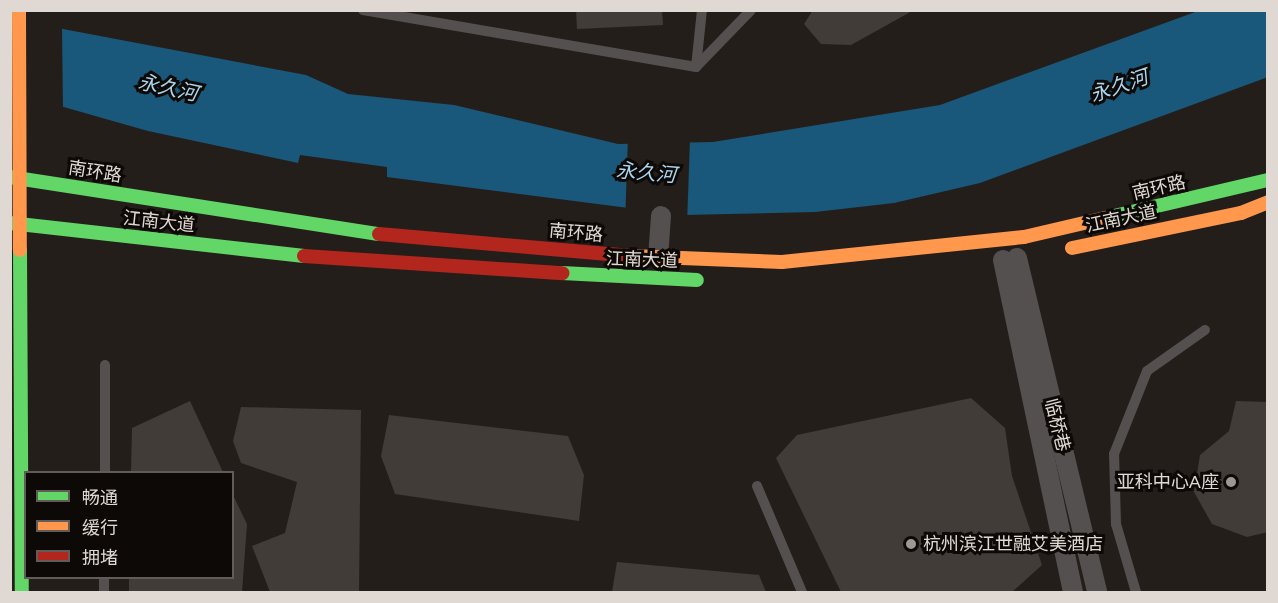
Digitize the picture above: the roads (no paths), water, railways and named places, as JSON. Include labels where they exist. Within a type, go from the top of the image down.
[{"type":"main road","points":[[19,10],[21,118],[16,178],[16,224],[22,592]]},
{"type":"main road","name":"南环路","points":[[16,178],[353,232],[658,258],[782,262],[1024,237],[1268,180]]},
{"type":"main road","name":"江南大道","points":[[1053,252],[1240,213],[1268,202]]},
{"type":"main road","name":"江南大道","points":[[16,224],[346,261],[709,280]]},
{"type":"street","points":[[658,258],[661,216]]},
{"type":"street","name":"临桥巷","points":[[1073,592],[1011,259],[1097,592]]},
{"type":"lane","points":[[363,10],[696,67]]},
{"type":"lane","points":[[696,67],[702,10]]},
{"type":"lane","points":[[696,67],[751,10]]},
{"type":"lane","points":[[1136,592],[1116,524],[1114,454],[1147,371],[1205,330]]},
{"type":"lane","points":[[105,365],[105,471]]},
{"type":"lane","points":[[757,486],[802,592]]},
{"type":"water","name":"永久河","points":[[1198,11],[1267,11],[1268,77],[980,183],[894,203],[815,212],[683,215],[387,177],[387,167],[300,155],[298,163],[148,131],[11,92],[10,19],[306,75],[348,94],[454,105],[618,144],[713,142],[940,105]]},
{"type":"place","name":"亚科中心A座","points":[[1231,482]]},
{"type":"place","name":"杭州滨江世融艾美酒店","points":[[911,544]]}]
